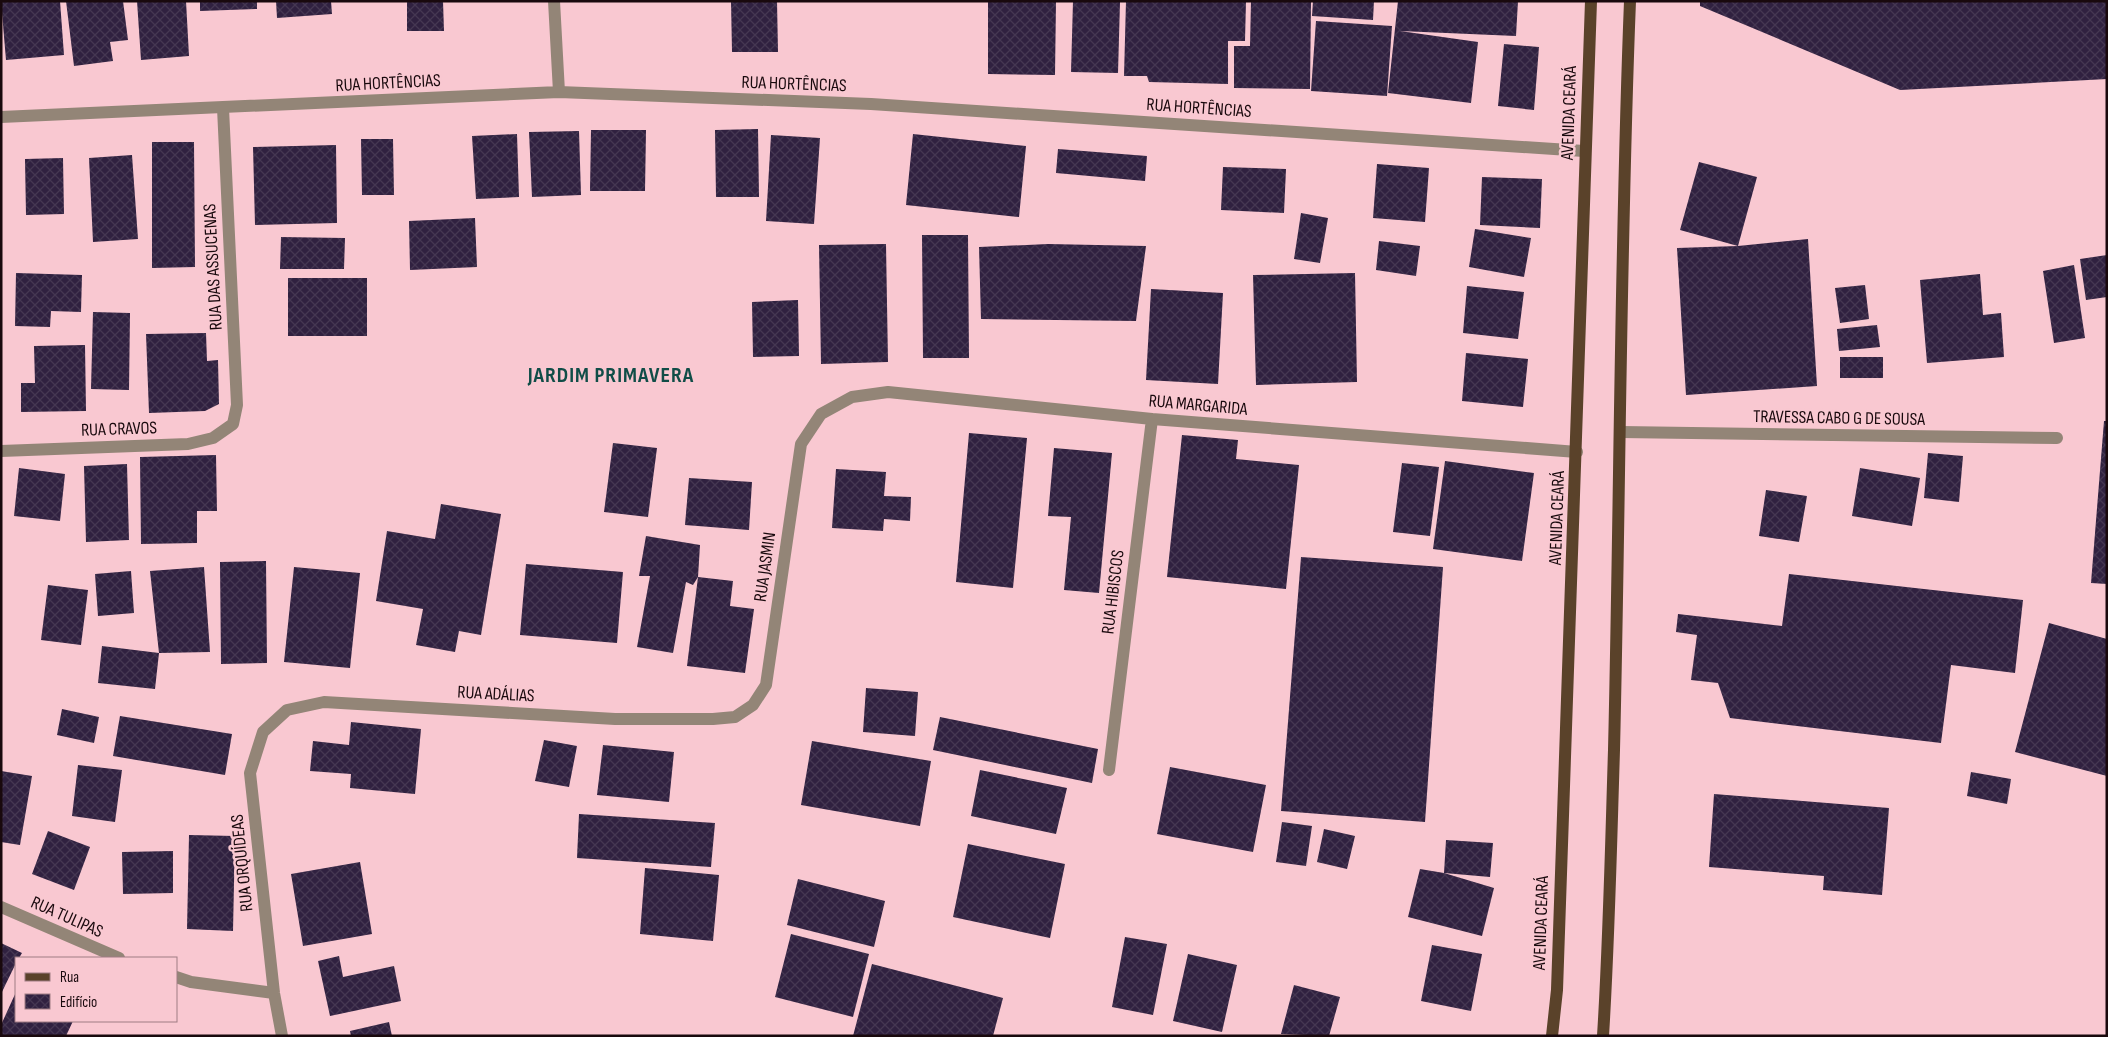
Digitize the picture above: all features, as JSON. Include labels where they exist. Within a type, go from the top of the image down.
[{"type":"main road","name":"AVENIDA CEARÁ","points":[[1552,1036],[1557,990],[1562,793],[1577,452],[1584,151],[1591,1]]},
{"type":"main road","points":[[1603,1036],[1608,966],[1621,432],[1623,159],[1630,1]]},
{"type":"street","points":[[554,1],[559,92]]},
{"type":"street","name":"RUA HORTÊNCIAS","points":[[1,117],[559,92],[871,104],[1584,151]]},
{"type":"street","name":"RUA DAS ASSUCENAS","points":[[223,108],[237,406],[233,424]]},
{"type":"street","name":"RUA MARGARIDA","points":[[821,414],[852,397],[888,392],[1152,419],[1577,452]]},
{"type":"street","name":"RUA JASMIN","points":[[735,717],[753,705],[766,685],[801,444],[821,414]]},
{"type":"street","name":"RUA HIBISCOS","points":[[1109,770],[1152,419]]},
{"type":"street","name":"RUA CRAVOS","points":[[1,451],[188,444],[214,438],[233,424]]},
{"type":"street","name":"TRAVESSA CABO G DE SOUSA","points":[[1621,432],[2057,438]]},
{"type":"street","name":"RUA ADÁLIAS","points":[[262,732],[288,710],[324,702],[615,719],[735,717]]},
{"type":"street","name":"RUA ORQUÍDEAS","points":[[262,732],[250,773],[274,993]]},
{"type":"street","name":"RUA TULIPAS","points":[[1,907],[117,957]]},
{"type":"street","points":[[178,978],[191,982],[274,993],[282,1036]]},
{"type":"building","points":[[1,1],[60,1],[64,55],[6,60]]},
{"type":"building","points":[[66,1],[123,1],[128,40],[110,42],[113,61],[74,66]]},
{"type":"building","points":[[137,1],[186,1],[189,56],[141,60]]},
{"type":"building","points":[[200,1],[257,1],[257,9],[200,11]]},
{"type":"building","points":[[276,1],[331,1],[332,14],[277,18]]},
{"type":"building","points":[[407,1],[443,1],[444,31],[407,31]]},
{"type":"building","points":[[731,1],[777,1],[778,52],[732,52]]},
{"type":"building","points":[[988,1],[1056,1],[1055,75],[988,74]]},
{"type":"building","points":[[1073,1],[1120,2],[1118,73],[1071,72]]},
{"type":"building","points":[[1126,1],[1246,1],[1245,41],[1228,41],[1228,84],[1149,82],[1147,76],[1124,76]]},
{"type":"building","points":[[1251,1],[1311,1],[1310,89],[1234,88],[1234,46],[1250,46]]},
{"type":"building","points":[[1313,1],[1374,1],[1373,20],[1312,16]]},
{"type":"building","points":[[1398,1],[1518,1],[1516,36],[1400,31],[1478,42],[1471,103],[1388,93]]},
{"type":"building","points":[[1700,1],[2107,1],[2107,79],[1900,90],[1700,6]]},
{"type":"building","points":[[1316,21],[1392,26],[1387,96],[1311,91]]},
{"type":"building","points":[[1504,44],[1539,47],[1534,110],[1498,106]]},
{"type":"building","points":[[758,129],[759,197],[716,197],[715,130]]},
{"type":"building","points":[[591,130],[646,130],[645,191],[590,191]]},
{"type":"building","points":[[579,131],[581,195],[532,197],[529,132]]},
{"type":"building","points":[[517,134],[519,197],[476,199],[472,136]]},
{"type":"building","points":[[913,134],[1026,146],[1019,217],[906,205]]},
{"type":"building","points":[[771,135],[820,138],[814,224],[766,221]]},
{"type":"building","points":[[361,139],[393,139],[394,195],[362,195]]},
{"type":"building","points":[[152,142],[194,142],[195,267],[152,268]]},
{"type":"building","points":[[336,145],[337,223],[255,225],[253,147]]},
{"type":"building","points":[[1058,149],[1147,156],[1145,181],[1056,173]]},
{"type":"building","points":[[132,155],[138,239],[93,242],[89,158]]},
{"type":"building","points":[[63,158],[64,214],[26,215],[25,159]]},
{"type":"building","points":[[1699,162],[1757,177],[1738,246],[1680,230]]},
{"type":"building","points":[[1377,164],[1429,168],[1425,222],[1373,218]]},
{"type":"building","points":[[1223,167],[1286,169],[1284,213],[1221,210]]},
{"type":"building","points":[[1482,177],[1542,179],[1540,228],[1480,225]]},
{"type":"building","points":[[1301,213],[1328,218],[1320,263],[1294,259]]},
{"type":"building","points":[[475,218],[477,267],[410,270],[409,221]]},
{"type":"building","points":[[1475,229],[1531,238],[1524,277],[1469,267]]},
{"type":"building","points":[[922,235],[968,235],[969,358],[923,358]]},
{"type":"building","points":[[281,237],[345,238],[344,269],[280,269]]},
{"type":"building","points":[[1808,239],[1817,386],[1686,395],[1677,248],[1738,246]]},
{"type":"building","points":[[1379,241],[1420,246],[1416,276],[1376,270]]},
{"type":"building","points":[[886,244],[888,362],[821,364],[819,245]]},
{"type":"building","points":[[1048,244],[1146,246],[1136,321],[981,319],[979,247]]},
{"type":"building","points":[[2107,255],[2107,297],[2086,300],[2080,259]]},
{"type":"building","points":[[2074,265],[2085,338],[2054,343],[2043,271]]},
{"type":"building","points":[[16,273],[82,275],[81,312],[51,311],[50,327],[15,326]]},
{"type":"building","points":[[1355,273],[1357,382],[1256,385],[1253,275]]},
{"type":"building","points":[[1980,274],[1983,315],[2001,313],[2004,357],[1927,363],[1920,280]]},
{"type":"building","points":[[288,278],[367,278],[367,336],[288,336]]},
{"type":"building","points":[[1865,285],[1869,319],[1840,323],[1835,288]]},
{"type":"building","points":[[1467,286],[1524,292],[1518,339],[1463,333]]},
{"type":"building","points":[[1151,289],[1223,293],[1218,384],[1146,380]]},
{"type":"building","points":[[798,300],[799,356],[753,357],[752,302]]},
{"type":"building","points":[[93,312],[130,313],[129,390],[91,389]]},
{"type":"building","points":[[1877,325],[1880,347],[1839,351],[1837,329]]},
{"type":"building","points":[[206,333],[207,361],[218,360],[219,404],[205,411],[149,413],[146,334]]},
{"type":"building","points":[[85,345],[86,411],[21,412],[21,383],[35,383],[34,346]]},
{"type":"building","points":[[1466,353],[1528,359],[1523,407],[1462,401]]},
{"type":"building","points":[[1840,357],[1883,357],[1883,378],[1840,378]]},
{"type":"building","points":[[2104,421],[2107,421],[2107,584],[2091,583]]},
{"type":"building","points":[[969,433],[1027,438],[1013,588],[956,582]]},
{"type":"building","points":[[1182,435],[1238,440],[1236,459],[1299,465],[1286,589],[1167,577]]},
{"type":"building","points":[[613,443],[657,448],[648,517],[604,512]]},
{"type":"building","points":[[1054,448],[1112,453],[1099,593],[1064,590],[1071,517],[1048,516]]},
{"type":"building","points":[[1928,453],[1963,456],[1959,502],[1924,498]]},
{"type":"building","points":[[216,455],[217,511],[197,511],[197,543],[141,544],[140,457]]},
{"type":"building","points":[[1445,461],[1534,473],[1522,561],[1433,549]]},
{"type":"building","points":[[1402,463],[1439,467],[1430,536],[1393,532]]},
{"type":"building","points":[[127,464],[129,540],[86,542],[84,466]]},
{"type":"building","points":[[19,468],[65,474],[60,521],[14,516]]},
{"type":"building","points":[[1860,468],[1920,478],[1912,526],[1852,516]]},
{"type":"building","points":[[836,469],[886,472],[884,496],[911,497],[910,521],[884,519],[883,531],[832,528]]},
{"type":"building","points":[[689,478],[752,482],[749,530],[685,525]]},
{"type":"building","points":[[1766,490],[1807,496],[1799,542],[1759,536]]},
{"type":"building","points":[[441,504],[501,514],[481,635],[459,631],[455,652],[416,645],[423,609],[376,601],[387,531],[435,539]]},
{"type":"building","points":[[646,536],[700,545],[698,577],[693,585],[686,582],[673,653],[637,647],[650,576],[639,576]]},
{"type":"building","points":[[1301,557],[1443,567],[1425,822],[1281,811]]},
{"type":"building","points":[[266,561],[267,663],[221,664],[220,562]]},
{"type":"building","points":[[526,564],[623,572],[617,643],[520,635]]},
{"type":"building","points":[[204,567],[210,652],[159,653],[150,571]]},
{"type":"building","points":[[294,567],[360,573],[350,668],[284,662]]},
{"type":"building","points":[[131,571],[134,613],[98,616],[95,574]]},
{"type":"building","points":[[1789,574],[2023,600],[2015,673],[1951,665],[1941,743],[1730,718],[1718,683],[1691,680],[1697,635],[1676,632],[1678,614],[1782,626]]},
{"type":"building","points":[[698,577],[733,581],[730,606],[754,609],[745,673],[687,666]]},
{"type":"building","points":[[48,585],[88,590],[81,645],[41,640]]},
{"type":"building","points":[[2049,623],[2107,639],[2107,776],[2015,752]]},
{"type":"building","points":[[102,646],[159,653],[155,689],[98,683]]},
{"type":"building","points":[[866,688],[918,692],[915,736],[863,732]]},
{"type":"building","points":[[62,709],[99,717],[94,743],[57,735]]},
{"type":"building","points":[[120,716],[232,734],[225,775],[113,756]]},
{"type":"building","points":[[940,717],[1098,749],[1092,783],[933,750]]},
{"type":"building","points":[[351,722],[421,729],[415,794],[350,788],[351,774],[310,771],[313,741],[349,745]]},
{"type":"building","points":[[544,740],[577,746],[569,787],[535,781]]},
{"type":"building","points":[[812,741],[931,761],[920,826],[801,805]]},
{"type":"building","points":[[603,745],[674,752],[669,802],[597,795]]},
{"type":"building","points":[[78,765],[122,770],[115,822],[72,816]]},
{"type":"building","points":[[1170,767],[1266,785],[1253,852],[1157,834]]},
{"type":"building","points":[[980,770],[1067,788],[1056,834],[971,816]]},
{"type":"building","points":[[1,771],[32,776],[20,845],[1,842]]},
{"type":"building","points":[[1971,772],[2011,779],[2007,804],[1967,796]]},
{"type":"building","points":[[1714,794],[1889,808],[1882,895],[1823,890],[1824,876],[1709,867]]},
{"type":"building","points":[[579,814],[715,823],[711,867],[577,858]]},
{"type":"building","points":[[1282,822],[1312,826],[1306,866],[1276,862]]},
{"type":"building","points":[[1324,829],[1355,836],[1347,869],[1317,862]]},
{"type":"building","points":[[48,831],[90,847],[74,890],[32,874]]},
{"type":"building","points":[[189,835],[235,836],[233,931],[187,929]]},
{"type":"building","points":[[1446,840],[1493,843],[1490,877],[1444,873]]},
{"type":"building","points":[[968,844],[1065,864],[1050,938],[953,917]]},
{"type":"building","points":[[173,851],[173,893],[123,894],[122,852]]},
{"type":"building","points":[[360,862],[372,934],[303,946],[291,874]]},
{"type":"building","points":[[645,868],[719,875],[713,941],[640,934]]},
{"type":"building","points":[[1420,869],[1444,873],[1494,888],[1482,936],[1408,917]]},
{"type":"building","points":[[798,879],[885,901],[874,947],[787,925]]},
{"type":"building","points":[[791,934],[869,954],[853,1017],[775,997]]},
{"type":"building","points":[[1125,937],[1167,944],[1153,1015],[1112,1007]]},
{"type":"building","points":[[1,943],[22,953],[20,957],[15,957],[15,965],[1,994]]},
{"type":"building","points":[[1432,945],[1482,954],[1471,1011],[1421,1001]]},
{"type":"building","points":[[1188,954],[1237,965],[1222,1032],[1173,1021]]},
{"type":"building","points":[[339,956],[343,977],[394,966],[401,1001],[330,1016],[318,961]]},
{"type":"building","points":[[872,964],[1003,998],[993,1036],[853,1036]]},
{"type":"building","points":[[1294,985],[1340,997],[1329,1036],[1281,1034]]},
{"type":"building","points":[[15,994],[15,1022],[73,1022],[66,1036],[1,1036],[1,1025]]},
{"type":"building","points":[[389,1022],[392,1036],[351,1036],[350,1031]]},
{"type":"district","name":"JARDIM PRIMAVERA","points":[[611,375]]}]
